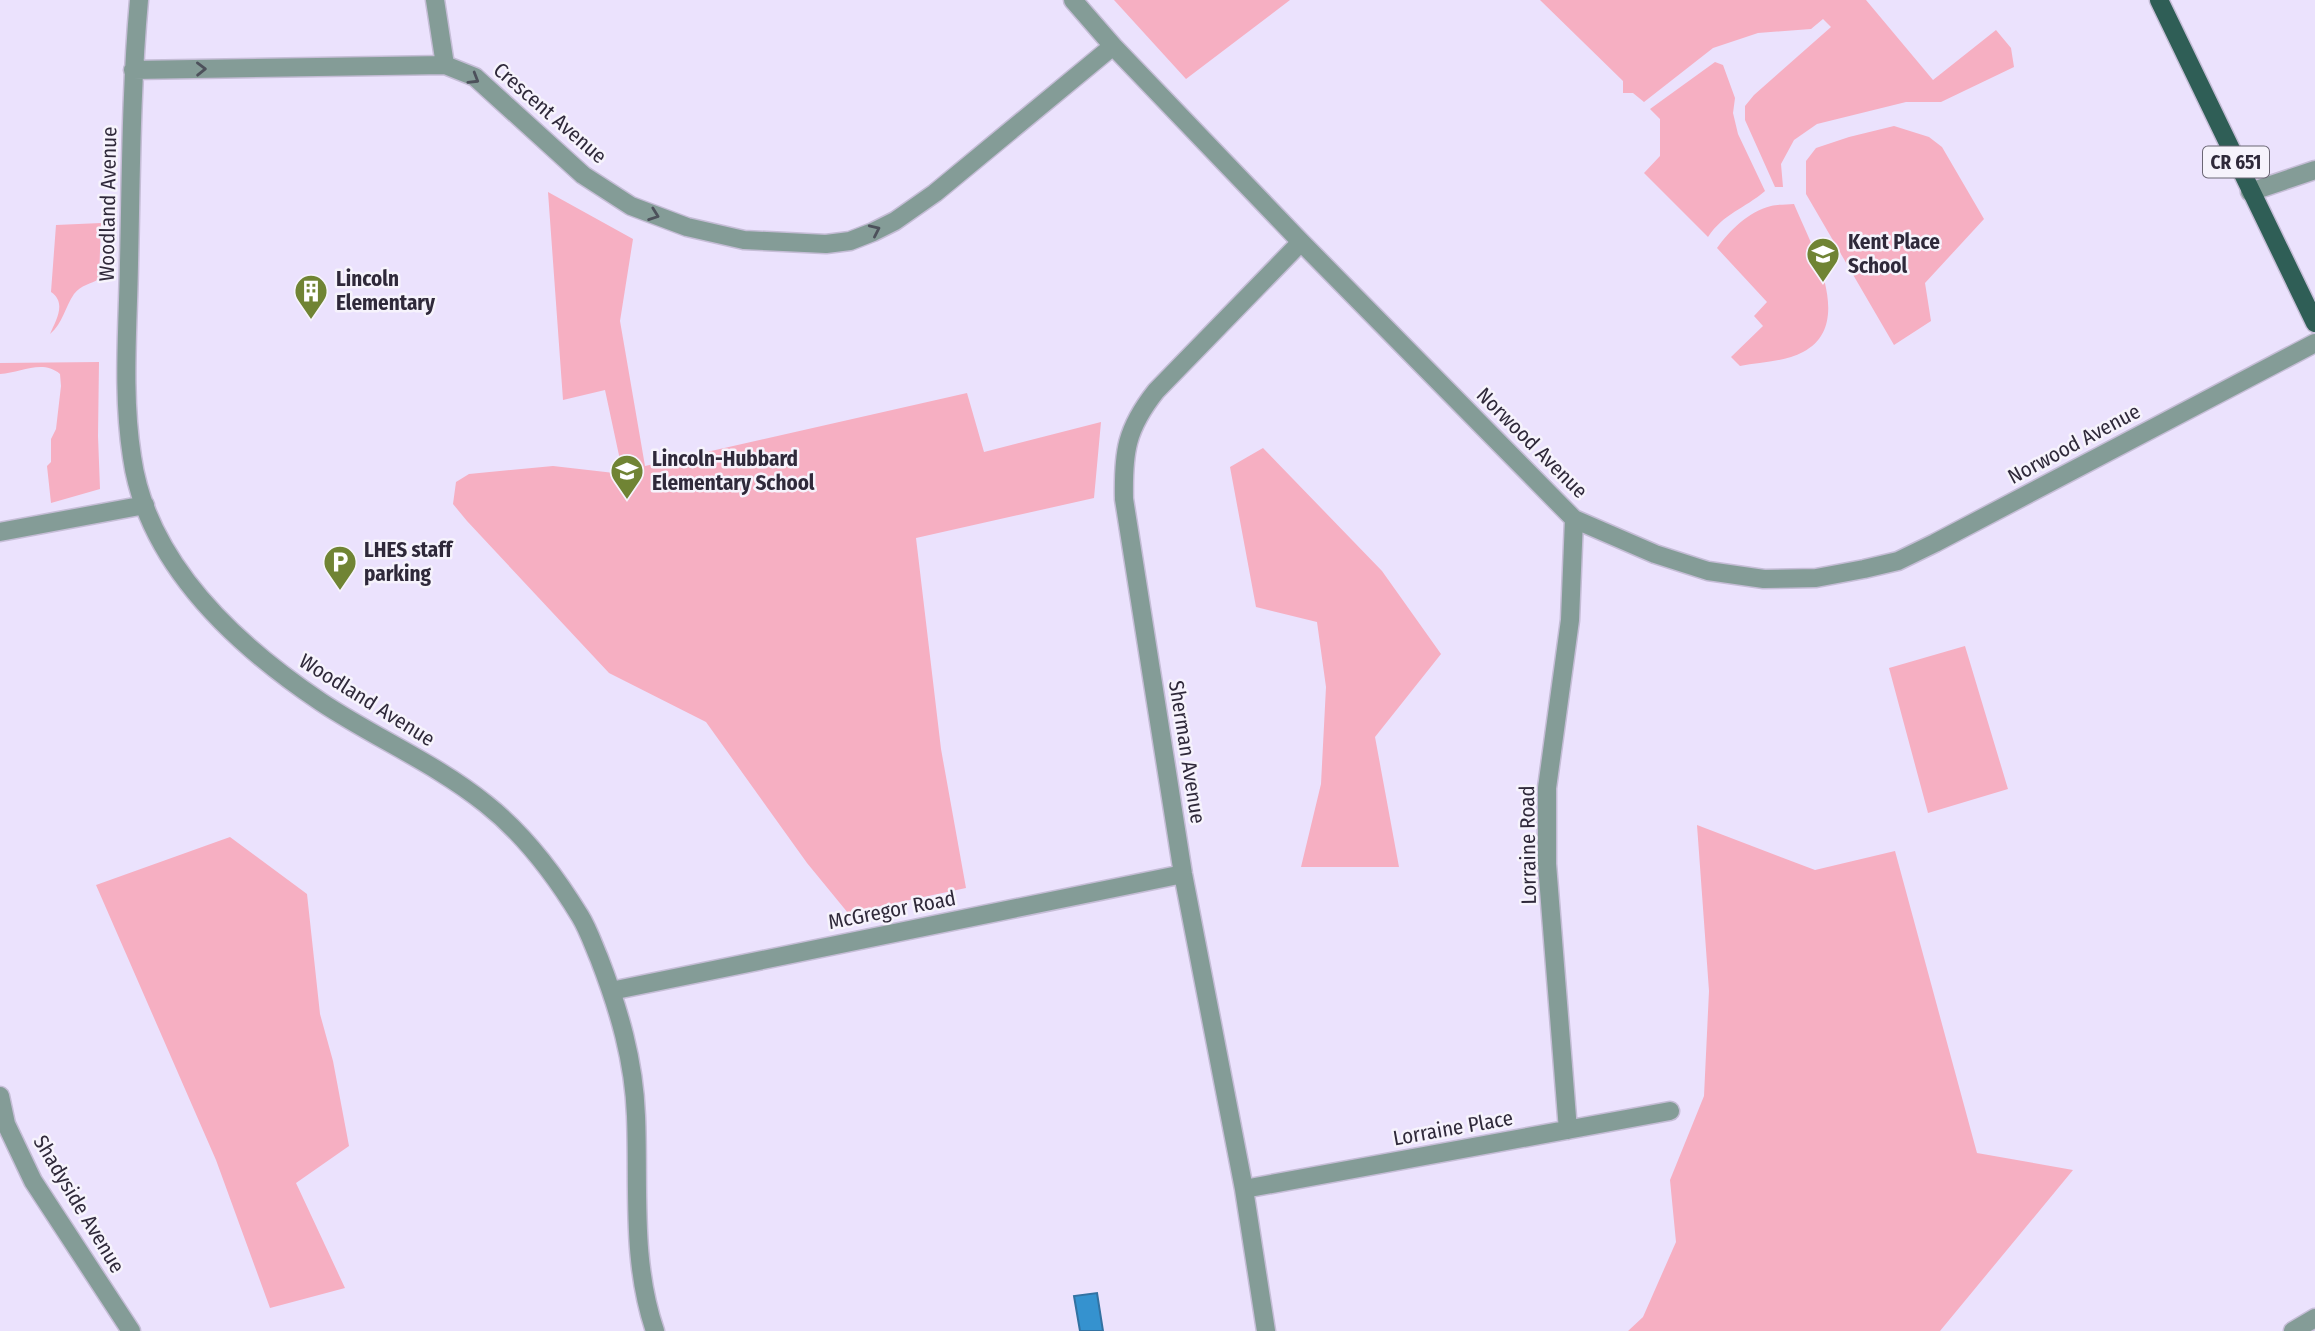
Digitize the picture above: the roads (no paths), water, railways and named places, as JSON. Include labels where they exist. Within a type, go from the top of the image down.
[{"type":"main road","name":"CR 651","points":[[2159,0],[2315,323]]},
{"type":"street","name":"Woodland Avenue","points":[[139,0],[133,70],[128,398],[131,456],[145,505],[160,541],[181,575],[258,654],[353,723],[422,761],[487,804],[545,863],[583,920],[611,991],[632,1067],[636,1114],[638,1253],[646,1305],[655,1331]]},
{"type":"street","points":[[435,0],[445,65]]},
{"type":"street","name":"Norwood Avenue","points":[[1073,0],[1113,46],[1301,242],[1574,519],[1655,554],[1708,571],[1764,579],[1816,578],[1898,561],[2315,343]]},
{"type":"street","name":"Crescent Avenue","points":[[133,70],[445,65],[475,77],[583,175],[631,206],[687,226],[744,240],[826,244],[850,241],[873,232],[925,200],[1113,46]]},
{"type":"street","points":[[2250,192],[2315,170]]},
{"type":"street","name":"Sherman Avenue","points":[[1266,1331],[1244,1189],[1183,874],[1124,499],[1123,466],[1128,438],[1139,412],[1156,391],[1301,242]]},
{"type":"street","points":[[0,532],[145,505]]},
{"type":"street","name":"Lorraine Road","points":[[1568,1130],[1548,864],[1547,788],[1570,620],[1574,519]]},
{"type":"street","name":"McGregor Road","points":[[611,991],[1183,874]]},
{"type":"street","name":"Shadyside Avenue","points":[[0,1096],[6,1124],[33,1181],[131,1331]]},
{"type":"street","name":"Lorraine Place","points":[[1244,1189],[1670,1111]]},
{"type":"street","points":[[2293,1331],[2315,1318]]},
{"type":"water","points":[[1097,1293],[1103,1331],[1080,1331],[1074,1296]]},
{"type":"place","name":"Kent Place School","points":[[1823,284]]},
{"type":"place","name":"Lincoln Elementary","points":[[311,321]]},
{"type":"place","name":"Lincoln-Hubbard Elementary School","points":[[627,501]]},
{"type":"place","name":"LHES staff parking","points":[[340,592]]}]
